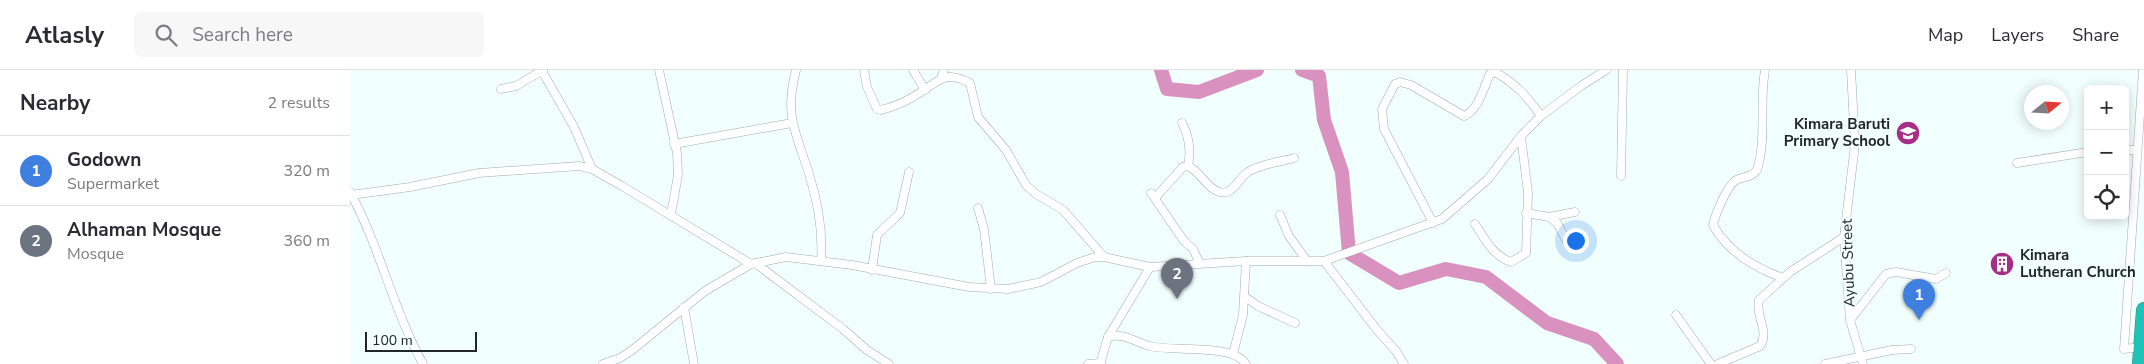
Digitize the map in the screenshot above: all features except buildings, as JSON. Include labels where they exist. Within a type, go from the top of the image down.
[{"type":"highway","points":[[2140,364],[2143,347],[2144,310]]},
{"type":"street","points":[[659,70],[674,144],[678,175],[671,214]]},
{"type":"street","points":[[796,70],[790,100],[792,124],[809,173],[816,202],[822,236],[821,261]]},
{"type":"street","points":[[864,70],[867,87],[877,109],[885,109],[924,90],[932,82],[941,79],[951,77],[962,78],[970,83],[978,117],[1006,150],[1026,185],[1036,194],[1063,210],[1104,257]]},
{"type":"street","points":[[913,70],[924,90]]},
{"type":"street","points":[[941,79],[944,70]]},
{"type":"street","points":[[604,364],[620,358],[631,351],[705,291],[753,264],[786,257],[991,289],[1026,287],[1087,259],[1104,257],[1150,266],[1199,262],[1324,261],[1345,255],[1433,223],[1451,212],[1488,179],[1521,136],[1541,116],[1580,86],[1606,70]]},
{"type":"street","points":[[1621,176],[1623,70]]},
{"type":"street","points":[[1765,70],[1762,84],[1764,116],[1757,170],[1751,176],[1732,184],[1716,214],[1713,225],[1724,241],[1748,262],[1758,269],[1783,278]]},
{"type":"street","name":"Ayubu Street","points":[[1851,70],[1854,144],[1844,237],[1850,320],[1863,364]]},
{"type":"street","points":[[2143,70],[2136,150],[2124,349],[2143,347]]},
{"type":"street","points":[[501,90],[516,86],[531,75],[542,71],[574,127],[592,169]]},
{"type":"street","points":[[1433,223],[1384,129],[1382,109],[1397,82],[1404,83],[1464,116],[1469,114],[1474,107],[1490,74],[1495,72],[1505,73],[1526,94],[1541,116]]},
{"type":"street","points":[[1182,123],[1187,132],[1189,146],[1188,166],[1208,186],[1219,192],[1233,189],[1249,171],[1294,158]]},
{"type":"street","points":[[674,144],[792,124]]},
{"type":"street","points":[[1475,224],[1490,247],[1502,259],[1511,262],[1526,253],[1528,192],[1521,136]]},
{"type":"street","points":[[2129,150],[2136,150]]},
{"type":"street","points":[[2017,163],[2084,153]]},
{"type":"street","points":[[1188,166],[1183,167],[1153,196],[1184,241],[1193,248],[1199,262]]},
{"type":"street","points":[[423,364],[407,331],[369,230],[352,198],[479,173],[559,167],[592,169],[671,214],[753,264],[843,329],[867,350],[889,364]]},
{"type":"street","points":[[872,270],[877,235],[900,212],[909,172]]},
{"type":"street","points":[[978,208],[984,229],[991,289]]},
{"type":"street","points":[[1526,213],[1548,217],[1575,212]]},
{"type":"street","points":[[1280,215],[1289,236],[1306,261]]},
{"type":"street","points":[[1548,217],[1557,223],[1570,247]]},
{"type":"street","points":[[1718,364],[1760,346],[1764,336],[1758,315],[1759,300],[1783,278],[1844,237]]},
{"type":"street","points":[[1233,354],[1238,338],[1245,297],[1246,261]]},
{"type":"street","points":[[1324,261],[1377,330],[1396,351],[1404,364]]},
{"type":"street","points":[[1088,364],[1100,363],[1108,337],[1150,266]]},
{"type":"street","points":[[1850,320],[1886,274],[1896,272],[1936,279],[1946,273]]},
{"type":"street","points":[[1245,297],[1258,306],[1295,322]]},
{"type":"street","points":[[684,307],[694,364]]},
{"type":"street","points":[[1676,315],[1711,364]]},
{"type":"street","points":[[1108,337],[1121,336],[1160,348],[1233,354],[1246,364]]},
{"type":"street","points":[[1825,364],[1861,356],[1911,349]]},
{"type":"waterway","points":[[1161,70],[1167,89],[1199,92],[1257,70]]},
{"type":"waterway","points":[[1302,70],[1319,76],[1324,120],[1342,172],[1349,253],[1399,283],[1446,269],[1486,277],[1547,323],[1594,339],[1617,364]]},
{"type":"place","name":"Kimara Baruti Primary School","points":[[1908,133]]},
{"type":"place","name":"Kimara Lutheran Church","points":[[2002,264]]},
{"type":"place","name":"Alhaman Mosque","points":[[1177,299]]},
{"type":"place","name":"Godown","points":[[1919,320]]}]
